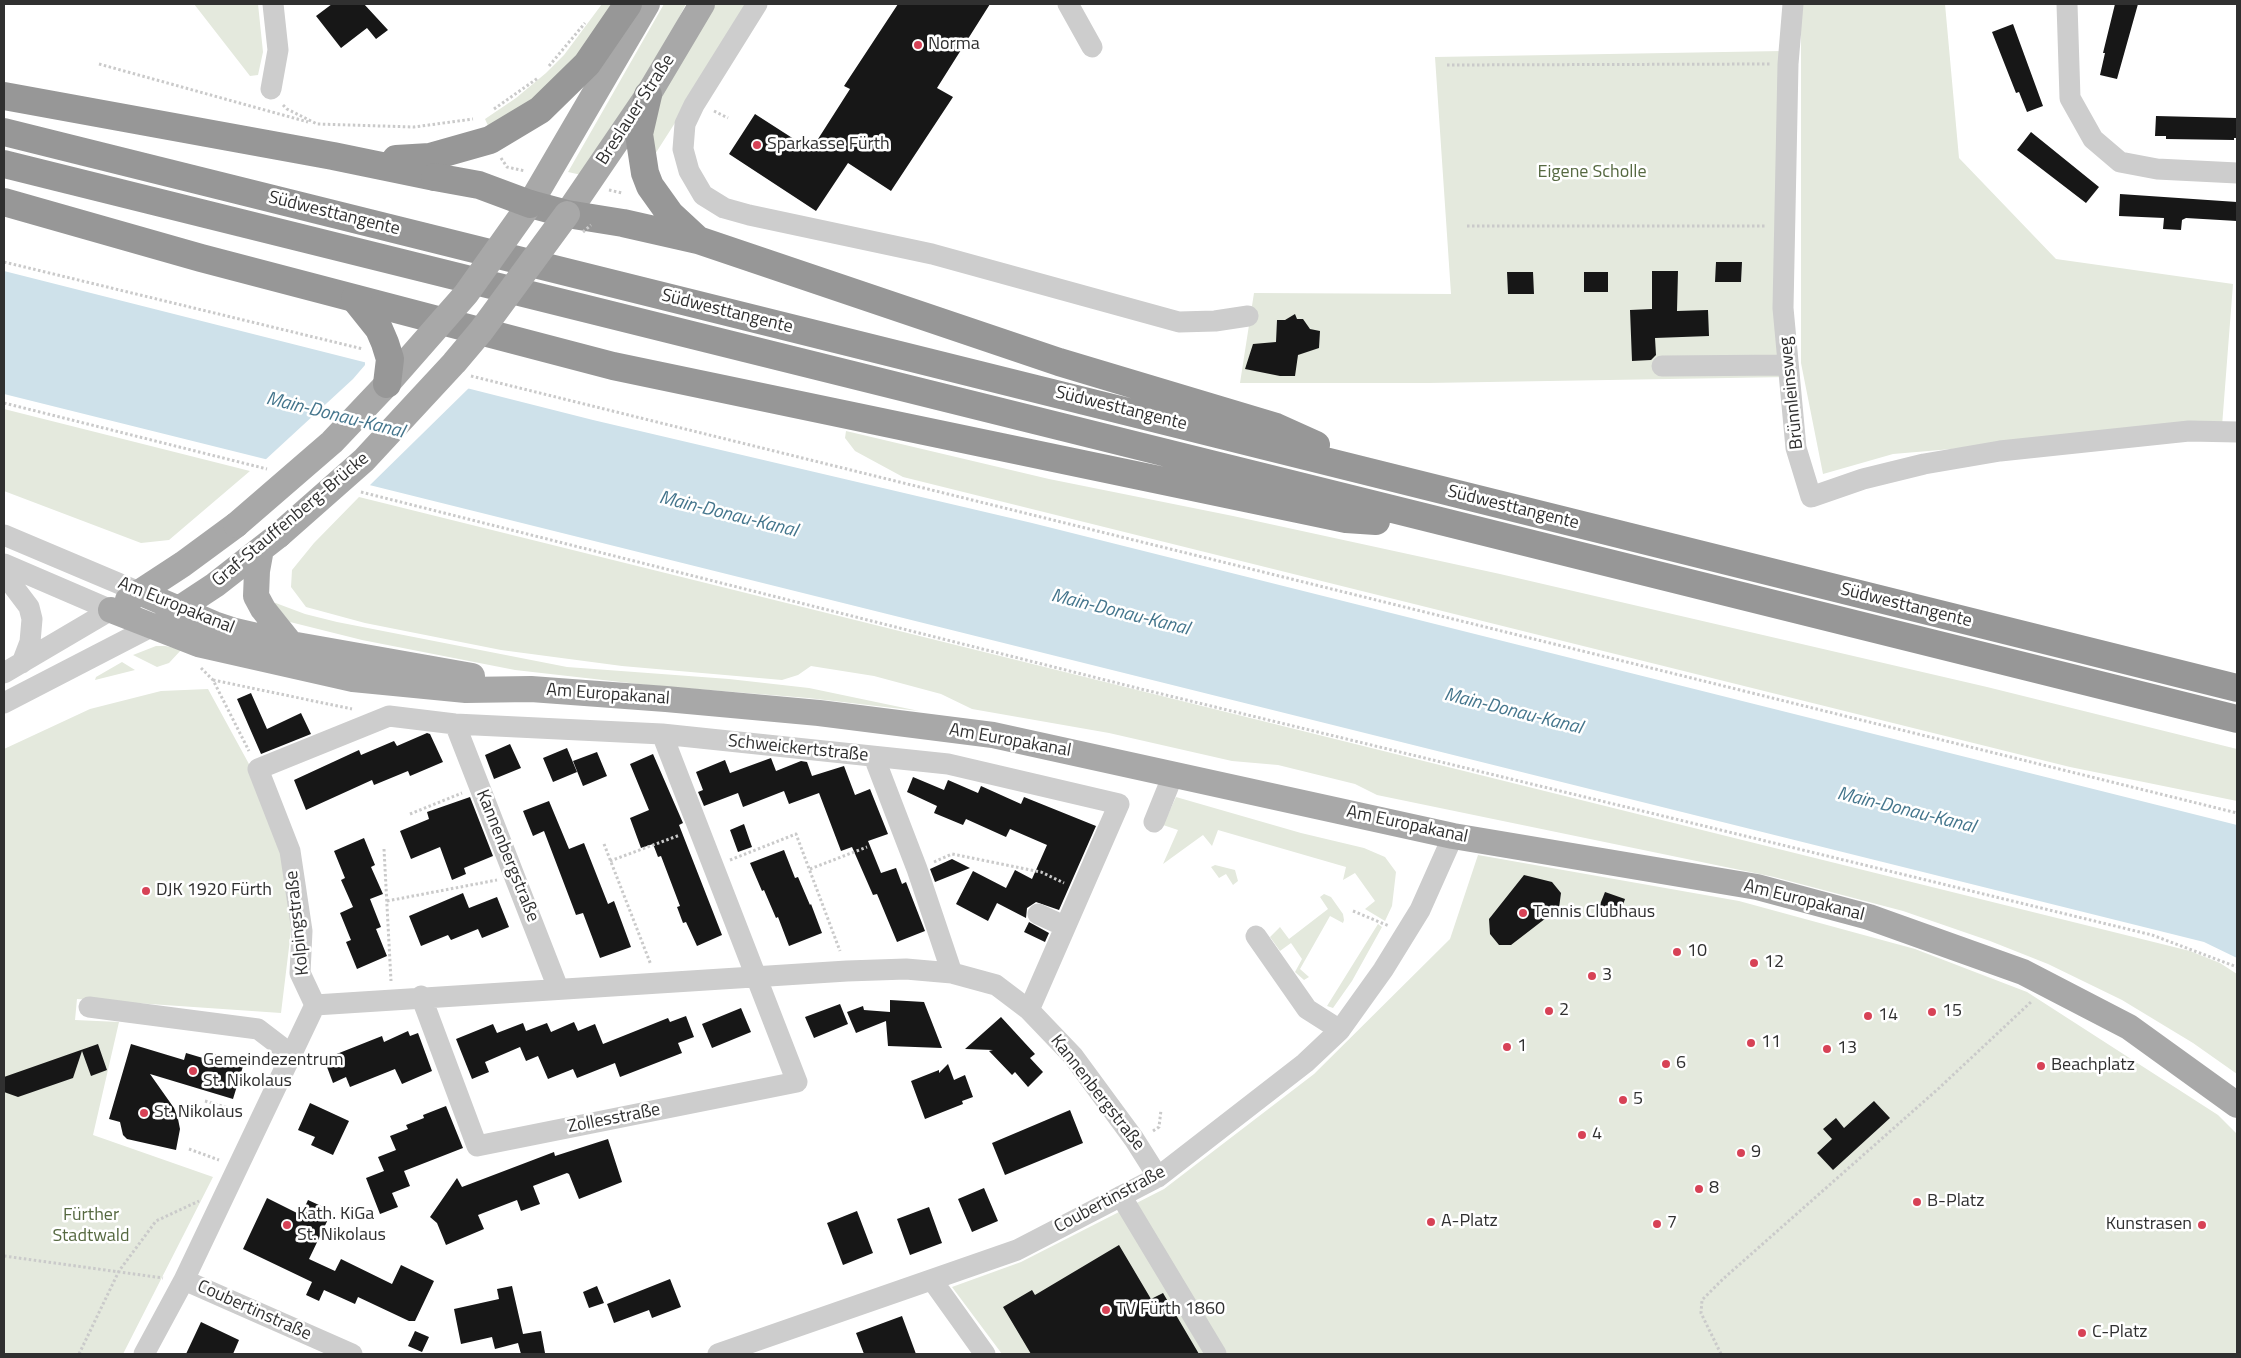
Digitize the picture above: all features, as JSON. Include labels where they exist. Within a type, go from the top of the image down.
[{"type":"highway","points":[[360,160],[430,157],[500,136],[540,110],[587,64],[628,4]]},
{"type":"highway","points":[[648,95],[639,134],[645,173],[650,186],[670,214],[698,240]]},
{"type":"highway","points":[[4,96],[360,160],[479,185],[534,200],[567,214],[620,212],[1059,362],[1276,427],[1382,474]]},
{"type":"highway","name":"Südwesttangente","points":[[4,132],[2237,688]]},
{"type":"highway","name":"Südwesttangente","points":[[4,164],[1460,528],[2237,719]]},
{"type":"highway","points":[[4,202],[201,258],[613,366],[1346,519],[1460,528]]},
{"type":"highway","points":[[355,299],[379,329],[385,343],[390,359],[387,384]]},
{"type":"main road","points":[[534,200],[647,4]]},
{"type":"main road","name":"Breslauer Straße","points":[[567,214],[648,95],[702,4]]},
{"type":"main road","name":"Graf-Stauffenberg-Brücke","points":[[111,610],[183,564],[236,525],[332,442],[443,321],[490,262],[534,200]]},
{"type":"main road","name":"Graf-Stauffenberg-Brücke","points":[[151,627],[215,585],[270,542],[364,460],[481,331],[567,214]]},
{"type":"main road","points":[[270,542],[257,571],[256,596],[263,610],[291,644]]},
{"type":"main road","name":"Am Europakanal","points":[[139,592],[214,624],[291,644],[467,675],[531,690]]},
{"type":"main road","name":"Am Europakanal","points":[[111,610],[198,644],[353,679],[466,690],[531,690],[818,713],[993,735],[1453,836],[1757,887],[1869,918],[2023,972],[2129,1027],[2237,1105]]},
{"type":"street","points":[[271,89],[278,50],[273,4]]},
{"type":"street","points":[[757,4],[694,105],[685,124],[683,149],[689,171],[704,195],[724,208],[932,254],[1179,322],[1215,321],[1248,316]]},
{"type":"street","points":[[1068,4],[1092,47]]},
{"type":"street","name":"Brünnleinsweg","points":[[1793,4],[1788,64],[1783,308],[1796,448],[1812,497],[1863,479],[1924,464],[2000,451],[2189,430],[2237,432]]},
{"type":"street","points":[[2067,4],[2070,98],[2093,139],[2120,162],[2157,169],[2237,173]]},
{"type":"street","points":[[1662,366],[1788,365]]},
{"type":"street","name":"Am Europakanal","points":[[4,535],[139,592]]},
{"type":"street","name":"Am Europakanal","points":[[4,564],[111,610]]},
{"type":"street","points":[[4,574],[29,607],[32,619],[30,642],[22,662]]},
{"type":"street","points":[[4,673],[111,610]]},
{"type":"street","points":[[4,702],[151,627]]},
{"type":"street","name":"Schweickertstraße","points":[[258,769],[389,716],[455,724],[662,734],[948,764],[1119,804],[1064,926],[1029,1010]]},
{"type":"street","name":"Kannenbergstraße","points":[[455,724],[558,988]]},
{"type":"street","points":[[662,734],[756,977]]},
{"type":"street","points":[[874,756],[917,869],[952,973]]},
{"type":"street","name":"Kolpingstraße","points":[[258,769],[290,851],[302,931],[300,973],[315,1005]]},
{"type":"street","points":[[1154,822],[1173,774]]},
{"type":"street","name":"Coubertinstraße","points":[[718,1354],[1016,1250],[1158,1177],[1305,1063],[1340,1030],[1420,910],[1453,836]]},
{"type":"street","points":[[1038,914],[1064,926]]},
{"type":"street","points":[[1256,936],[1308,1008],[1340,1030]]},
{"type":"street","name":"Kannenbergstraße","points":[[315,1005],[421,996],[847,971],[906,969],[952,973],[996,985],[1029,1010],[1073,1056],[1134,1139],[1158,1177]]},
{"type":"street","name":"Zollesstraße","points":[[421,996],[477,1146],[797,1082],[756,977]]},
{"type":"street","points":[[144,1354],[184,1280],[315,1005]]},
{"type":"street","points":[[89,1007],[258,1029],[292,1055]]},
{"type":"street","points":[[1121,1196],[1216,1354]]},
{"type":"street","name":"Coubertinstraße","points":[[184,1280],[352,1354]]},
{"type":"street","points":[[932,1280],[985,1354]]},
{"type":"path","points":[[488,112],[543,74],[586,21]]},
{"type":"path","points":[[99,64],[317,124],[414,127],[481,118]]},
{"type":"path","points":[[1447,65],[1788,64]]},
{"type":"path","points":[[271,89],[287,109],[317,124]]},
{"type":"path","points":[[499,154],[507,167],[528,172]]},
{"type":"path","points":[[620,212],[622,193],[628,188]]},
{"type":"path","points":[[608,190],[622,193]]},
{"type":"path","points":[[1467,226],[1785,226]]},
{"type":"path","points":[[4,262],[370,351]]},
{"type":"path","points":[[467,375],[2237,813]]},
{"type":"path","points":[[4,403],[273,470]]},
{"type":"path","points":[[360,492],[1137,688],[2152,935],[2237,967]]},
{"type":"path","points":[[195,662],[213,680],[258,769]]},
{"type":"path","points":[[213,680],[389,716]]},
{"type":"path","points":[[410,814],[479,786]]},
{"type":"path","points":[[610,861],[698,828]]},
{"type":"path","points":[[714,866],[796,834],[847,971]]},
{"type":"path","points":[[604,844],[658,982]]},
{"type":"path","points":[[810,868],[867,847]]},
{"type":"path","points":[[384,849],[392,999]]},
{"type":"path","points":[[917,869],[952,854],[1041,872],[1080,891]]},
{"type":"path","points":[[387,901],[515,877]]},
{"type":"path","points":[[1352,911],[1379,921],[1404,935]]},
{"type":"path","points":[[1721,1354],[1701,1313],[1702,1300],[1723,1279],[1938,1089],[2048,985]]},
{"type":"path","points":[[205,1101],[262,1119]]},
{"type":"path","points":[[189,1149],[238,1168]]},
{"type":"path","points":[[79,1354],[120,1272],[156,1221],[229,1188]]},
{"type":"path","points":[[4,1256],[184,1280]]},
{"type":"green space","points":[[194,4],[258,4],[263,52],[258,75],[250,76]]},
{"type":"green space","points":[[602,4],[619,4],[602,29],[532,103],[489,128],[485,119],[516,98],[546,73],[564,55]]},
{"type":"green space","points":[[664,4],[686,4],[670,35],[586,176],[568,172]]},
{"type":"green space","points":[[715,4],[751,4],[650,162],[653,113],[661,94]]},
{"type":"green space","points":[[1801,4],[1945,4],[1959,158],[2056,259],[2233,284],[2222,426],[1893,454],[1823,474],[1801,363]]},
{"type":"green space","name":"Eigene Scholle","points":[[1782,51],[1789,377],[1428,383],[1240,383],[1254,293],[1451,294],[1435,57]]},
{"type":"green space","points":[[4,409],[250,471],[169,540],[141,543],[4,491]]},
{"type":"green space","points":[[846,431],[1049,479],[1233,516],[1500,574],[1987,687],[2237,749],[2237,801],[2070,767],[903,477],[855,451],[845,438]]},
{"type":"green space","points":[[359,497],[2190,951],[2220,963],[2237,974],[2237,1074],[2193,1043],[2122,1000],[2048,964],[1990,941],[1903,911],[1774,877],[1377,795],[1355,784],[1278,765],[1232,761],[1109,733],[972,709],[941,694],[874,676],[811,666],[798,675],[782,680],[622,666],[501,650],[365,623],[306,607],[291,587],[292,570],[314,543]]},
{"type":"green space","points":[[273,602],[305,614],[337,622],[567,667],[729,679],[809,688],[919,711],[808,698],[647,685],[515,670],[362,640],[290,622]]},
{"type":"green space","points":[[156,646],[182,649],[169,663],[157,667],[133,655]]},
{"type":"green space","points":[[122,662],[135,670],[95,680],[96,677]]},
{"type":"green space","name":"DJK 1920 Fürth","points":[[208,689],[255,775],[285,851],[291,931],[281,1013],[77,999],[75,1020],[119,1022],[93,1135],[213,1177],[123,1354],[4,1354],[4,749],[90,709],[161,691]]},
{"type":"green space","points":[[1176,797],[1301,833],[1364,848],[1385,857],[1396,872],[1392,906],[1385,921],[1365,909],[1375,901],[1355,873],[1343,880],[1346,867],[1218,830],[1212,846],[1203,835],[1163,864],[1178,830],[1163,825]]},
{"type":"green space","points":[[1478,855],[1739,901],[1915,949],[2027,992],[2218,1115],[2237,1134],[2237,1354],[1002,1354],[952,1287],[1021,1262],[1164,1189],[1314,1074],[1450,939]]},
{"type":"green space","points":[[1215,865],[1235,870],[1238,881],[1233,885],[1226,874],[1219,878],[1211,867]]},
{"type":"green space","points":[[1324,894],[1331,897],[1343,914],[1344,920],[1343,923],[1330,916],[1300,969],[1309,977],[1304,980],[1295,972],[1302,959],[1291,943],[1280,951],[1270,937],[1280,927],[1289,939],[1328,909],[1320,897]]},
{"type":"green space","points":[[1378,924],[1382,927],[1352,981],[1333,1008],[1327,1006]]},
{"type":"water","name":"Main-Donau-Kanal","points":[[4,271],[593,420],[1032,523],[2237,825],[2237,958],[2204,942],[4,394]]},
{"type":"pier","points":[[365,360],[471,386],[368,487],[264,461],[353,379],[365,365]]},
{"type":"building","points":[[332,4],[364,4],[388,30],[376,39],[367,28],[341,48],[316,16]]},
{"type":"building","points":[[898,4],[990,4],[937,88],[953,97],[891,191],[848,163],[816,211],[729,154],[755,114],[811,150],[850,89],[844,86]]},
{"type":"building","points":[[2115,4],[2138,4],[2117,79],[2100,75],[2105,53],[2103,53]]},
{"type":"building","points":[[2013,24],[2043,106],[2027,112],[2019,92],[2016,93],[1992,32]]},
{"type":"building","points":[[2156,116],[2237,118],[2237,138],[2234,138],[2234,140],[2166,139],[2166,136],[2155,136]]},
{"type":"building","points":[[2031,132],[2099,187],[2086,203],[2017,150]]},
{"type":"building","points":[[2120,194],[2237,202],[2237,221],[2186,218],[2182,220],[2181,230],[2163,229],[2164,218],[2119,216]]},
{"type":"building","points":[[1716,262],[1742,262],[1741,282],[1715,282]]},
{"type":"building","points":[[1652,271],[1678,271],[1677,311],[1708,310],[1709,336],[1655,338],[1656,355],[1651,360],[1632,361],[1630,310],[1652,309]]},
{"type":"building","points":[[1507,272],[1533,272],[1534,294],[1508,294]]},
{"type":"building","points":[[1584,272],[1608,272],[1608,292],[1584,292]]},
{"type":"building","points":[[1295,314],[1297,319],[1303,319],[1310,329],[1320,331],[1319,348],[1298,355],[1295,376],[1280,376],[1245,369],[1253,344],[1276,342],[1277,320],[1285,320]]},
{"type":"building","points":[[251,693],[267,729],[301,713],[311,734],[261,754],[237,699]]},
{"type":"building","points":[[427,733],[430,734],[443,762],[410,776],[408,771],[374,785],[372,780],[306,810],[294,780],[359,750],[361,755],[394,741],[397,746]]},
{"type":"building","points":[[510,744],[521,768],[494,779],[485,755]]},
{"type":"building","points":[[567,748],[577,772],[553,782],[543,758]]},
{"type":"building","points":[[597,752],[607,776],[583,786],[573,761]]},
{"type":"building","points":[[653,754],[683,823],[679,825],[722,935],[697,946],[686,922],[683,923],[677,907],[680,906],[661,856],[658,857],[653,844],[641,848],[630,818],[649,810],[630,764]]},
{"type":"building","points":[[771,758],[776,771],[801,761],[807,762],[812,776],[844,766],[855,795],[870,789],[888,834],[868,841],[881,873],[896,868],[902,884],[906,882],[925,931],[897,942],[877,894],[873,895],[852,847],[841,851],[819,793],[789,804],[784,791],[743,807],[738,793],[704,806],[698,792],[703,790],[696,772],[725,760],[730,773]]},
{"type":"building","points":[[913,777],[944,790],[948,780],[978,793],[981,786],[1021,804],[1024,797],[1096,826],[1059,910],[1036,902],[1027,908],[1026,918],[997,903],[988,921],[956,904],[973,871],[1006,888],[1015,870],[1032,879],[1047,845],[1010,829],[1006,837],[966,819],[963,825],[934,813],[937,806],[907,792]]},
{"type":"building","points":[[470,797],[493,856],[464,868],[466,874],[452,880],[440,847],[411,859],[400,831],[429,819],[427,812]]},
{"type":"building","points":[[549,801],[569,849],[584,843],[608,904],[614,901],[631,947],[600,958],[583,913],[576,915],[544,831],[533,836],[523,811]]},
{"type":"building","points":[[744,824],[752,847],[738,852],[730,830]]},
{"type":"building","points":[[364,838],[375,865],[371,867],[383,894],[370,899],[381,927],[376,929],[387,956],[357,969],[346,942],[351,940],[340,913],[353,907],[341,880],[345,878],[334,851]]},
{"type":"building","points":[[784,850],[795,878],[798,877],[811,904],[822,933],[789,946],[778,917],[776,918],[764,890],[762,891],[750,863]]},
{"type":"building","points":[[952,859],[970,868],[935,882],[930,869]]},
{"type":"building","name":"Tennis Clubhaus","points":[[1524,875],[1552,882],[1561,893],[1559,908],[1511,945],[1499,945],[1490,934],[1489,919]]},
{"type":"building","points":[[1605,892],[1625,899],[1620,914],[1599,907]]},
{"type":"building","points":[[463,893],[469,908],[497,897],[509,927],[482,938],[478,929],[451,940],[448,935],[421,946],[409,916]]},
{"type":"building","points":[[1029,922],[1049,933],[1045,942],[1024,932]]},
{"type":"building","points":[[890,1000],[924,1002],[942,1048],[888,1046],[886,1021],[856,1033],[847,1012],[863,1006],[864,1010],[890,1012]]},
{"type":"building","points":[[840,1004],[848,1024],[814,1038],[805,1017]]},
{"type":"building","points":[[741,1008],[751,1032],[712,1048],[702,1024]]},
{"type":"building","points":[[686,1016],[694,1037],[678,1043],[682,1053],[620,1077],[615,1063],[577,1078],[573,1069],[548,1079],[538,1056],[526,1061],[520,1047],[485,1062],[489,1072],[472,1079],[456,1039],[493,1024],[497,1033],[523,1023],[526,1031],[547,1023],[551,1032],[574,1022],[578,1031],[595,1024],[603,1044],[668,1018],[670,1022]]},
{"type":"building","points":[[1001,1017],[1035,1054],[1030,1058],[1043,1072],[1028,1087],[1015,1072],[1012,1075],[989,1051],[993,1050],[965,1049]]},
{"type":"building","points":[[408,1031],[410,1036],[418,1033],[432,1071],[402,1084],[395,1069],[350,1087],[346,1077],[333,1083],[324,1059],[382,1036],[384,1042]]},
{"type":"building","points":[[98,1044],[107,1070],[91,1076],[82,1051],[73,1078],[18,1097],[4,1092],[4,1077]]},
{"type":"building","points":[[131,1044],[184,1060],[186,1053],[213,1061],[215,1054],[244,1063],[233,1099],[150,1074],[174,1108],[178,1119],[180,1129],[176,1150],[127,1139],[123,1135],[120,1122],[109,1119]]},
{"type":"building","points":[[948,1064],[954,1080],[965,1075],[973,1097],[962,1101],[963,1104],[925,1119],[911,1081],[939,1070],[939,1073]]},
{"type":"building","points":[[1874,1101],[1890,1118],[1833,1170],[1817,1153],[1832,1139],[1823,1129],[1836,1118],[1844,1128]]},
{"type":"building","points":[[310,1103],[349,1121],[333,1155],[311,1145],[315,1137],[298,1130]]},
{"type":"building","points":[[446,1106],[463,1148],[404,1171],[410,1186],[392,1193],[398,1207],[380,1214],[366,1178],[384,1171],[378,1157],[396,1150],[390,1136],[408,1129],[406,1125],[424,1118],[423,1115]]},
{"type":"building","points":[[1070,1110],[1083,1143],[1005,1175],[992,1143]]},
{"type":"building","points":[[608,1139],[622,1182],[579,1199],[567,1173],[533,1186],[540,1204],[521,1211],[517,1200],[478,1215],[484,1229],[446,1245],[437,1223],[430,1217],[457,1178],[462,1187],[554,1152],[555,1156]]},
{"type":"building","points":[[984,1188],[998,1221],[972,1232],[958,1199]]},
{"type":"building","points":[[267,1198],[301,1215],[308,1200],[332,1211],[309,1259],[335,1271],[341,1259],[392,1284],[401,1265],[434,1281],[415,1321],[409,1321],[358,1297],[355,1304],[324,1290],[319,1301],[306,1295],[312,1282],[243,1249]]},
{"type":"building","points":[[929,1207],[942,1243],[910,1255],[897,1219]]},
{"type":"building","points":[[857,1211],[873,1253],[843,1265],[827,1223]]},
{"type":"building","points":[[1119,1245],[1151,1299],[1163,1293],[1199,1354],[1031,1354],[1003,1307],[1032,1290],[1035,1295]]},
{"type":"building","points":[[670,1279],[681,1307],[652,1318],[649,1310],[614,1323],[607,1304]]},
{"type":"building","points":[[512,1286],[523,1334],[541,1331],[545,1353],[521,1354],[518,1343],[495,1349],[492,1337],[461,1344],[454,1309],[499,1299],[497,1289]]},
{"type":"building","points":[[597,1286],[604,1303],[589,1308],[583,1292]]},
{"type":"building","points":[[902,1316],[916,1354],[864,1354],[856,1333]]},
{"type":"building","points":[[201,1322],[239,1340],[233,1354],[186,1354]]},
{"type":"building","points":[[415,1331],[429,1337],[422,1352],[408,1346]]},
{"type":"place","name":"Norma","points":[[918,45]]},
{"type":"place","name":"Sparkasse Fürth","points":[[757,145]]},
{"type":"place","name":"DJK 1920 Fürth","points":[[146,891]]},
{"type":"place","name":"Tennis Clubhaus","points":[[1523,913]]},
{"type":"place","name":"10","points":[[1677,952]]},
{"type":"place","name":"12","points":[[1754,963]]},
{"type":"place","name":"3","points":[[1592,976]]},
{"type":"place","name":"2","points":[[1549,1011]]},
{"type":"place","name":"15","points":[[1932,1012]]},
{"type":"place","name":"14","points":[[1868,1016]]},
{"type":"place","name":"11","points":[[1751,1043]]},
{"type":"place","name":"1","points":[[1507,1047]]},
{"type":"place","name":"13","points":[[1827,1049]]},
{"type":"place","name":"6","points":[[1666,1064]]},
{"type":"place","name":"Beachplatz","points":[[2041,1066]]},
{"type":"place","name":"Gemeindezentrum St. Nikolaus","points":[[193,1071]]},
{"type":"place","name":"5","points":[[1623,1100]]},
{"type":"place","name":"St. Nikolaus","points":[[144,1113]]},
{"type":"place","name":"4","points":[[1582,1135]]},
{"type":"place","name":"9","points":[[1741,1153]]},
{"type":"place","name":"8","points":[[1699,1189]]},
{"type":"place","name":"B-Platz","points":[[1917,1202]]},
{"type":"place","name":"A-Platz","points":[[1431,1222]]},
{"type":"place","name":"7","points":[[1657,1224]]},
{"type":"place","name":"Kath. KiGa St. Nikolaus","points":[[287,1225]]},
{"type":"place","name":"Kunstrasen","points":[[2202,1225]]},
{"type":"place","name":"TV Fürth 1860","points":[[1106,1310]]},
{"type":"place","name":"C-Platz","points":[[2082,1333]]},
{"type":"park label","name":"Fürther Stadtwald","points":[[91,1226]]}]
